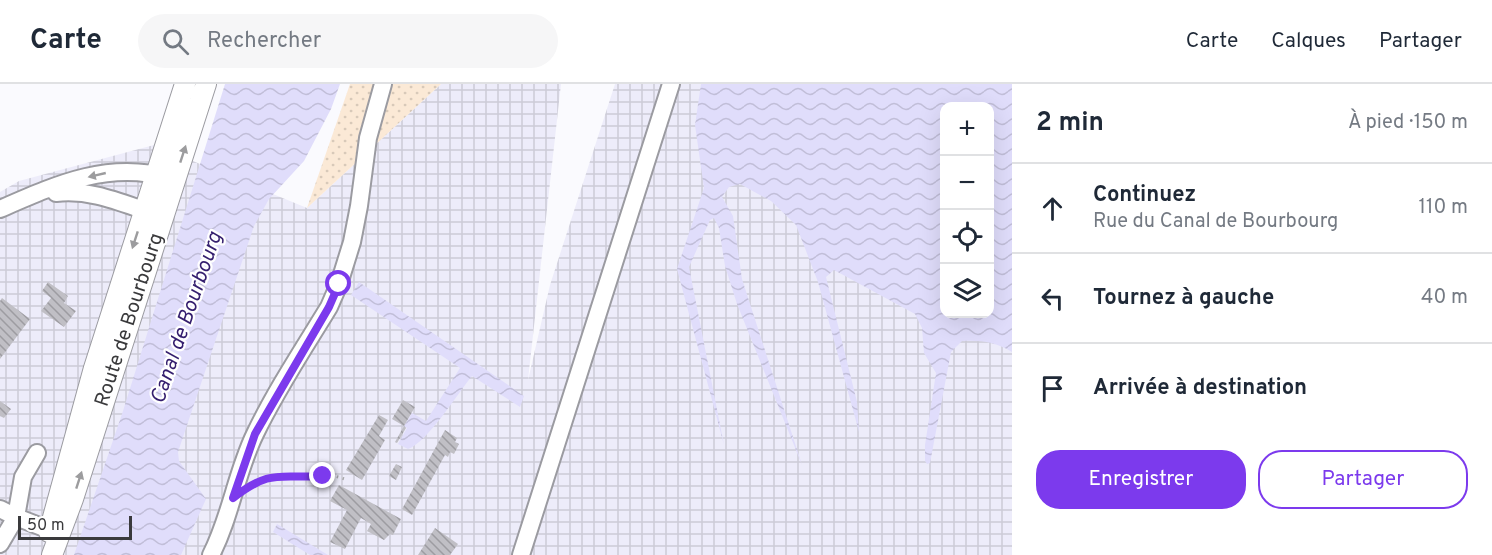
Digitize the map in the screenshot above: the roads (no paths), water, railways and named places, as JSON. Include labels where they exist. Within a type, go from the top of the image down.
[{"type":"main road","name":"Route de Bourbourg","points":[[52,555],[55,532],[92,375],[185,84]]},
{"type":"main road","name":"Route de Bourbourg","points":[[43,555],[55,532],[206,84]]},
{"type":"street","points":[[211,555],[224,528],[255,434],[329,307],[339,284],[356,224],[368,138],[383,84]]},
{"type":"street","points":[[521,555],[671,84]]},
{"type":"street","points":[[0,209],[61,184],[114,171],[141,171],[175,180]]},
{"type":"street","points":[[22,200],[50,194],[88,192],[163,216]]},
{"type":"street","points":[[0,544],[16,518],[23,477],[37,453]]},
{"type":"street","points":[[0,509],[16,518],[55,532]]},
{"type":"water","name":"Canal de Bourbourg","points":[[225,84],[340,84],[331,109],[304,161],[269,199],[254,226],[178,452],[179,461],[206,499],[181,555],[74,555],[123,411]]},
{"type":"water","points":[[701,84],[1012,84],[1012,352],[982,341],[962,341],[951,352],[930,463],[927,464],[925,461],[925,445],[936,373],[924,353],[922,328],[915,314],[834,270],[826,277],[857,402],[859,432],[818,282],[796,225],[771,201],[740,184],[729,187],[722,197],[733,216],[742,279],[802,465],[737,304],[725,266],[719,228],[714,218],[710,220],[689,267],[724,445],[677,269],[704,188],[695,125]]},
{"type":"water","points":[[359,282],[524,396],[520,407],[472,376],[442,417],[416,445],[408,449],[398,444],[407,428],[404,426],[412,413],[426,421],[460,368],[351,295]]},
{"type":"water","points":[[277,524],[328,555],[310,555],[273,532]]}]
